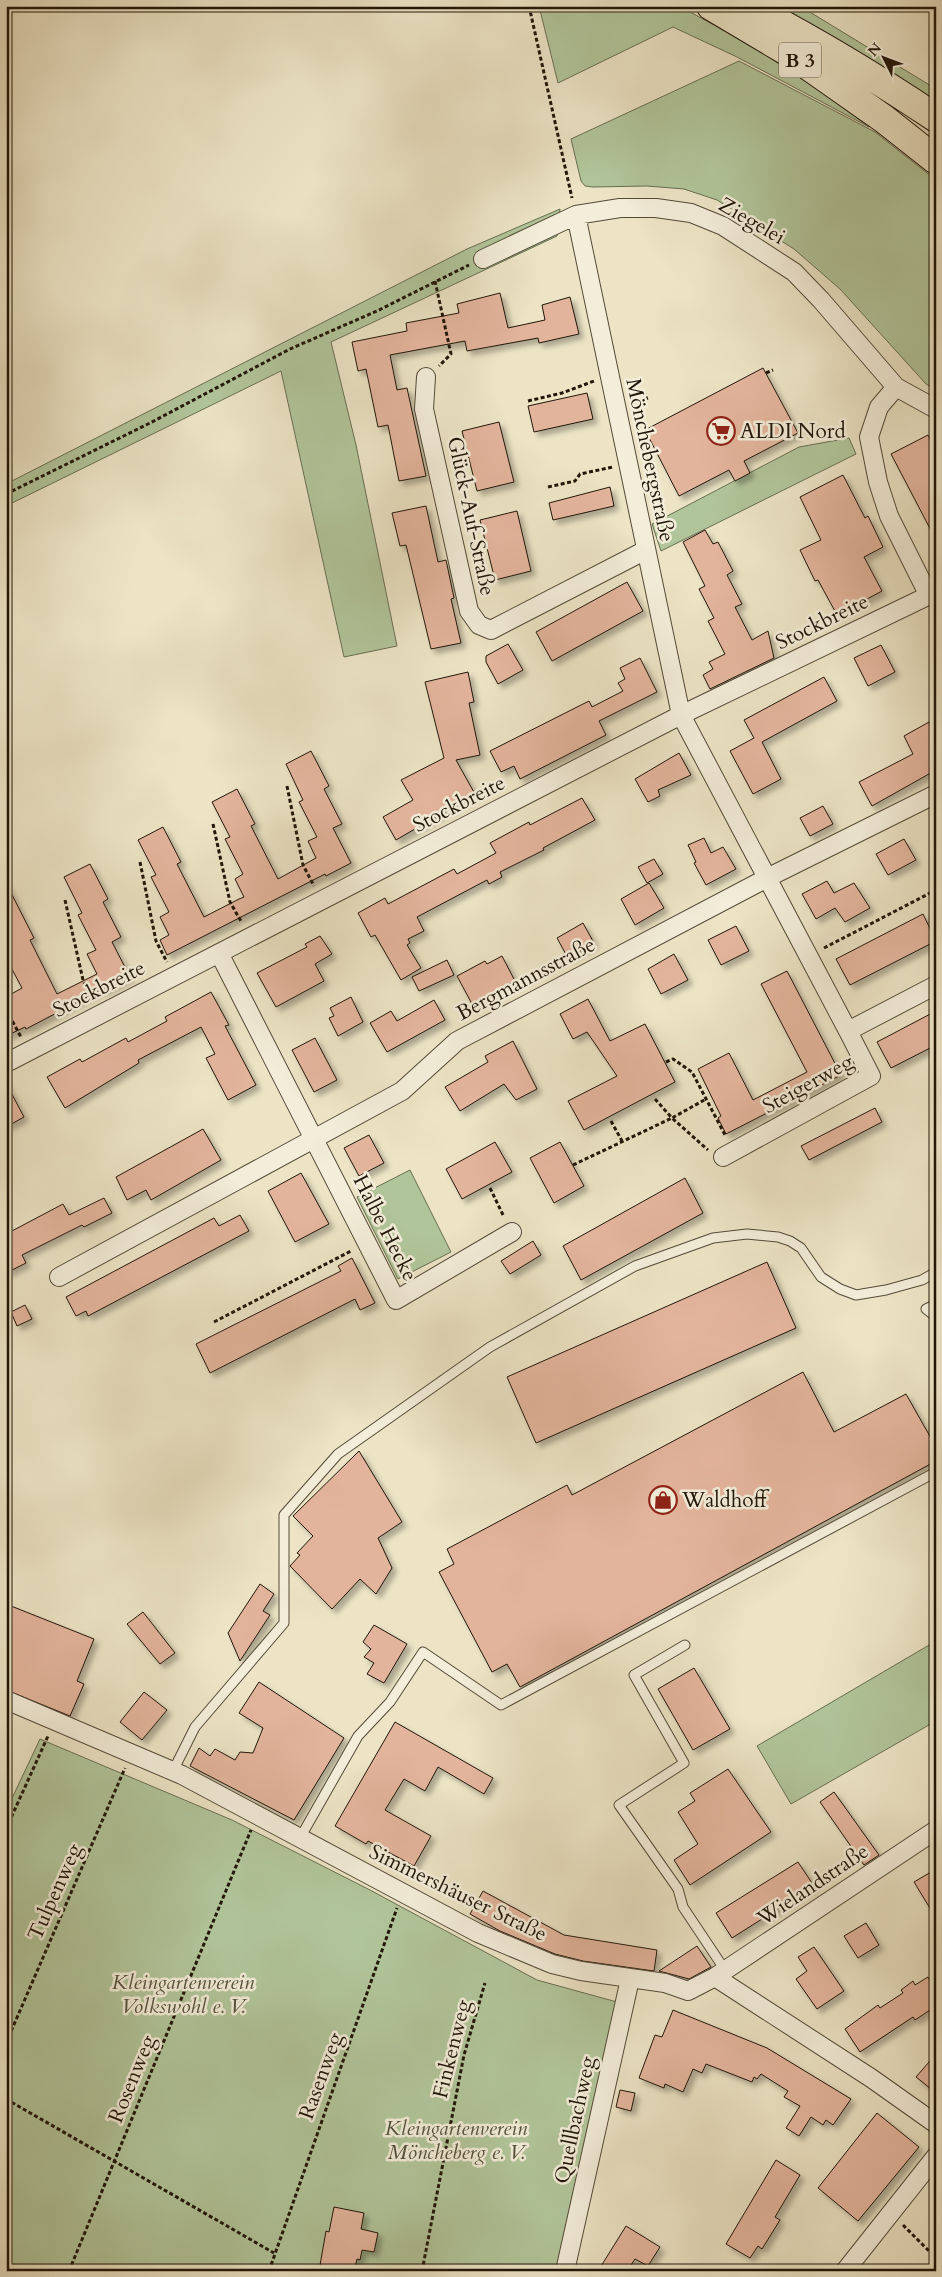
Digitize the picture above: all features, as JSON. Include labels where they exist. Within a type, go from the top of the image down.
[{"type":"main road","name":"B 3","points":[[711,6],[790,52],[884,119],[936,160]]},
{"type":"main road","name":"B 3","points":[[748,6],[810,38],[867,72],[936,118]]},
{"type":"street","name":"Ziegelei","points":[[483,259],[576,215],[620,208],[656,208],[691,213],[723,226],[794,272],[821,300],[896,387],[936,409]]},
{"type":"street","name":"Mönchebergstraße","points":[[576,215],[681,715]]},
{"type":"street","name":"Glück-Auf-Straße","points":[[426,377],[424,409],[469,611],[479,625],[491,630],[646,550]]},
{"type":"street","points":[[896,387],[879,407],[869,437],[878,482],[889,516],[932,594]]},
{"type":"street","name":"Stockbreite","points":[[6,1063],[681,715],[932,594]]},
{"type":"street","points":[[681,715],[810,956]]},
{"type":"street","name":"Bergmannsstraße","points":[[314,1137],[402,1091],[457,1041],[769,877],[936,794]]},
{"type":"street","name":"Halbe Hecke","points":[[219,952],[396,1300],[512,1232]]},
{"type":"street","name":"Steigerweg","points":[[728,1154],[871,1076],[810,956]]},
{"type":"street","name":"Steigerweg","points":[[848,1031],[936,985]]},
{"type":"street","points":[[59,1277],[314,1137]]},
{"type":"street","name":"Simmershäuser Straße","points":[[6,1700],[172,1771],[478,1933],[552,1964],[580,1971],[665,1984],[688,1991],[720,1974]]},
{"type":"street","name":"Wielandstraße","points":[[720,1974],[936,1830]]},
{"type":"street","points":[[720,1974],[936,2124]]},
{"type":"street","name":"Quellbachweg","points":[[565,2271],[630,1979]]},
{"type":"street","points":[[845,2271],[936,2156]]},
{"type":"lane","points":[[172,1771],[195,1727],[284,1623],[284,1515],[338,1454],[490,1347],[634,1266],[713,1238],[747,1234],[778,1237],[790,1241],[801,1248],[822,1277],[840,1289],[856,1296],[922,1280],[936,1272]]},
{"type":"lane","points":[[936,1304],[926,1309],[936,1317]]},
{"type":"lane","points":[[300,1838],[358,1736],[390,1702],[423,1652],[501,1705],[936,1472]]},
{"type":"lane","points":[[686,1644],[634,1675],[684,1764],[619,1805],[678,1889],[683,1907],[720,1974]]},
{"type":"path","points":[[530,6],[576,215]]},
{"type":"path","points":[[6,494],[150,423],[290,349],[376,311],[483,259]]},
{"type":"path","points":[[426,377],[452,354],[435,281]]},
{"type":"path","points":[[766,373],[773,370]]},
{"type":"path","points":[[528,401],[562,393],[610,377]]},
{"type":"path","points":[[548,487],[575,481],[580,474],[628,463]]},
{"type":"path","points":[[287,786],[303,865],[321,900]]},
{"type":"path","points":[[213,824],[230,902],[249,937]]},
{"type":"path","points":[[140,862],[156,941],[175,975]]},
{"type":"path","points":[[810,956],[936,890]]},
{"type":"path","points":[[66,900],[83,980],[100,1014]]},
{"type":"path","points":[[6,1003],[9,1015],[29,1051]]},
{"type":"path","points":[[655,1099],[672,1118],[714,1154],[728,1154],[706,1099],[692,1072],[673,1059],[666,1062]]},
{"type":"path","points":[[574,1165],[672,1118],[706,1099]]},
{"type":"path","points":[[611,1121],[622,1141]]},
{"type":"path","points":[[490,1188],[512,1232]]},
{"type":"path","points":[[214,1322],[367,1243]]},
{"type":"path","points":[[6,1829],[55,1721]]},
{"type":"path","name":"Tulpenweg","points":[[6,2043],[132,1754]]},
{"type":"path","name":"Rosenweg","points":[[69,2271],[257,1815]]},
{"type":"path","name":"Rasenweg","points":[[269,2271],[402,1893]]},
{"type":"path","name":"Finkenweg","points":[[422,2271],[464,2055],[485,1983]]},
{"type":"path","points":[[6,2099],[274,2253]]},
{"type":"path","points":[[890,2212],[936,2258]]},
{"type":"green space","points":[[539,6],[679,6],[749,44],[819,90],[869,127],[737,57],[673,27],[558,83]]},
{"type":"green space","points":[[766,6],[800,6],[936,89],[936,109]]},
{"type":"green space","points":[[739,61],[875,132],[936,180],[936,390],[926,384],[840,289],[794,249],[717,200],[684,189],[647,186],[593,187],[585,186],[581,181],[571,139]]},
{"type":"green space","points":[[560,209],[557,236],[331,342],[356,445],[397,646],[344,657],[281,371],[6,506],[6,484],[467,249]]},
{"type":"green space","points":[[849,438],[856,454],[661,551],[652,524],[799,447]]},
{"type":"green space","points":[[410,1170],[451,1252],[398,1279],[357,1197]]},
{"type":"green space","points":[[936,1641],[936,1721],[791,1804],[757,1746]]},
{"type":"green space","name":"Kleingartenverein Volkswohl e. V.","points":[[40,1739],[232,1820],[370,1890],[537,1980],[617,2002],[558,2271],[6,2271],[6,1811]]},
{"type":"building","points":[[500,293],[508,328],[545,320],[542,305],[570,297],[579,334],[539,343],[538,338],[467,351],[465,341],[390,355],[397,390],[407,388],[426,476],[399,481],[388,425],[378,427],[366,369],[358,371],[352,342],[407,331],[406,323],[459,313],[457,304]]},
{"type":"building","name":"ALDI Nord","points":[[763,368],[798,433],[744,461],[750,473],[735,481],[729,470],[679,496],[645,430]]},
{"type":"building","points":[[587,393],[593,419],[534,432],[528,406]]},
{"type":"building","points":[[499,422],[514,482],[477,491],[462,431]]},
{"type":"building","points":[[928,435],[936,449],[936,540],[891,454]]},
{"type":"building","points":[[843,475],[865,518],[868,516],[883,547],[864,557],[882,591],[837,615],[818,580],[815,581],[800,550],[821,540],[800,497]]},
{"type":"building","points":[[610,487],[614,506],[553,520],[549,503]]},
{"type":"building","points":[[426,506],[438,562],[446,560],[454,598],[451,599],[461,643],[431,649],[406,545],[400,546],[392,513]]},
{"type":"building","points":[[517,511],[531,571],[495,580],[480,520]]},
{"type":"building","points":[[705,530],[713,544],[718,542],[733,571],[727,575],[742,604],[735,607],[752,640],[768,631],[774,658],[710,689],[703,675],[713,669],[709,662],[725,654],[708,621],[714,618],[699,589],[705,586],[683,542]]},
{"type":"building","points":[[627,582],[643,611],[552,661],[536,632]]},
{"type":"building","points":[[508,644],[523,670],[498,684],[486,662],[486,656]]},
{"type":"building","points":[[881,645],[895,672],[868,686],[854,658]]},
{"type":"building","points":[[640,658],[657,692],[599,721],[606,735],[520,779],[514,766],[501,772],[490,751],[589,701],[592,707],[623,691],[618,683],[625,679],[620,668]]},
{"type":"building","points":[[468,672],[474,702],[469,703],[480,755],[456,760],[475,794],[396,840],[383,817],[413,800],[401,780],[444,758],[425,682]]},
{"type":"building","points":[[824,677],[837,701],[762,742],[781,779],[753,794],[730,751],[754,738],[744,720]]},
{"type":"building","points":[[929,722],[936,734],[936,770],[872,806],[859,782],[913,754],[904,736]]},
{"type":"building","points":[[311,751],[329,786],[324,789],[342,824],[333,828],[351,863],[326,876],[325,874],[167,955],[160,940],[169,935],[160,917],[169,912],[151,877],[156,875],[138,840],[163,827],[181,862],[177,864],[204,917],[244,897],[235,879],[243,874],[225,839],[230,837],[212,802],[237,789],[255,824],[251,826],[278,879],[316,858],[308,841],[317,837],[299,802],[303,800],[286,764]]},
{"type":"building","points":[[679,753],[691,775],[658,790],[660,796],[648,802],[635,779]]},
{"type":"building","points":[[582,798],[595,820],[543,848],[544,850],[500,872],[502,877],[489,884],[487,880],[417,917],[424,931],[408,939],[410,943],[407,945],[421,968],[401,980],[375,935],[371,937],[358,913],[385,898],[388,904],[454,869],[457,874],[496,853],[490,843],[529,822],[530,825]]},
{"type":"building","points":[[823,806],[833,824],[810,836],[800,818]]},
{"type":"building","points":[[704,838],[711,853],[723,847],[736,869],[706,885],[694,863],[696,862],[688,845]]},
{"type":"building","points":[[904,839],[916,860],[888,875],[876,854]]},
{"type":"building","points":[[654,859],[663,874],[647,883],[638,867]]},
{"type":"building","points":[[90,864],[108,899],[103,902],[121,937],[112,942],[130,977],[105,990],[104,988],[26,1029],[25,1027],[6,1036],[6,997],[22,988],[6,958],[6,883],[34,938],[30,940],[57,994],[97,974],[87,954],[96,950],[78,915],[82,913],[64,877]]},
{"type":"building","points":[[827,881],[834,893],[854,883],[870,908],[845,922],[835,908],[816,919],[802,894]]},
{"type":"building","points":[[649,883],[664,908],[635,925],[621,899]]},
{"type":"building","points":[[923,914],[936,941],[850,985],[836,959]]},
{"type":"building","points":[[583,923],[594,943],[568,958],[557,938]]},
{"type":"building","points":[[736,926],[749,951],[721,965],[708,940]]},
{"type":"building","points":[[320,936],[332,954],[315,964],[324,981],[276,1007],[257,973],[307,947],[305,944]]},
{"type":"building","points":[[674,954],[688,980],[661,994],[648,969]]},
{"type":"building","points":[[502,956],[515,981],[472,1004],[457,976],[485,961],[487,964]]},
{"type":"building","points":[[447,960],[454,975],[419,991],[412,977]]},
{"type":"building","points":[[787,971],[841,1075],[726,1134],[718,1118],[721,1116],[698,1069],[729,1053],[753,1100],[807,1072],[761,984]]},
{"type":"building","points":[[211,992],[229,1025],[225,1026],[256,1085],[228,1100],[206,1058],[215,1054],[201,1027],[138,1060],[139,1063],[65,1108],[47,1077],[80,1059],[82,1062],[126,1038],[128,1042],[167,1021],[165,1017]]},
{"type":"building","points":[[351,997],[363,1022],[338,1036],[329,1018],[334,1016],[330,1008]]},
{"type":"building","points":[[588,999],[610,1041],[645,1024],[675,1082],[584,1130],[568,1101],[617,1076],[587,1032],[573,1039],[560,1014]]},
{"type":"building","points":[[434,1000],[445,1020],[387,1052],[370,1023],[391,1011],[397,1021]]},
{"type":"building","points":[[936,1011],[936,1045],[891,1068],[877,1042]]},
{"type":"building","points":[[315,1038],[337,1080],[314,1092],[292,1050]]},
{"type":"building","points":[[513,1041],[537,1089],[516,1100],[504,1084],[460,1111],[445,1087],[488,1062],[485,1056]]},
{"type":"building","points":[[6,1083],[24,1117],[6,1127]]},
{"type":"building","points":[[875,1108],[882,1122],[809,1160],[801,1146]]},
{"type":"building","points":[[203,1129],[221,1160],[151,1200],[146,1190],[127,1200],[116,1177]]},
{"type":"building","points":[[369,1135],[384,1163],[359,1176],[344,1148]]},
{"type":"building","points":[[495,1142],[512,1172],[462,1199],[446,1169]]},
{"type":"building","points":[[560,1142],[584,1186],[554,1203],[530,1158]]},
{"type":"building","points":[[301,1173],[329,1224],[295,1242],[268,1191]]},
{"type":"building","points":[[685,1178],[703,1213],[581,1280],[563,1246]]},
{"type":"building","points":[[104,1198],[112,1213],[84,1227],[82,1225],[22,1255],[26,1263],[6,1273],[6,1224],[10,1232],[63,1204],[69,1215]]},
{"type":"building","points":[[240,1215],[249,1231],[88,1316],[86,1311],[76,1316],[66,1297],[214,1218],[219,1226]]},
{"type":"building","points":[[533,1241],[541,1255],[510,1274],[501,1261]]},
{"type":"building","points":[[352,1258],[375,1303],[360,1310],[355,1299],[210,1373],[196,1344],[341,1271],[338,1266]]},
{"type":"building","points":[[767,1262],[796,1328],[536,1443],[507,1377]]},
{"type":"building","points":[[25,1305],[32,1319],[17,1326],[11,1312]]},
{"type":"building","points":[[803,1372],[834,1432],[906,1394],[936,1447],[936,1461],[520,1687],[507,1664],[492,1672],[439,1572],[454,1564],[447,1549],[567,1485],[572,1495]]},
{"type":"building","points":[[359,1451],[402,1522],[378,1538],[392,1568],[376,1594],[360,1579],[332,1609],[290,1566],[300,1555],[297,1553],[313,1536],[293,1516]]},
{"type":"building","points":[[260,1584],[274,1594],[263,1611],[270,1615],[240,1661],[228,1633]]},
{"type":"building","points":[[6,1604],[94,1639],[77,1681],[84,1684],[70,1716],[6,1690]]},
{"type":"building","points":[[143,1612],[175,1653],[160,1664],[127,1624]]},
{"type":"building","points":[[374,1625],[407,1644],[384,1683],[367,1674],[374,1663],[364,1657],[371,1649],[363,1642]]},
{"type":"building","points":[[694,1668],[730,1729],[693,1750],[658,1689]]},
{"type":"building","points":[[259,1682],[344,1738],[294,1820],[190,1766],[199,1748],[210,1756],[215,1749],[235,1760],[240,1752],[253,1753],[263,1728],[239,1713]]},
{"type":"building","points":[[144,1692],[167,1710],[142,1740],[120,1722]]},
{"type":"building","points":[[395,1722],[493,1778],[484,1794],[438,1767],[425,1791],[404,1779],[385,1810],[431,1836],[414,1866],[368,1841],[366,1844],[335,1826]]},
{"type":"building","points":[[728,1769],[771,1832],[690,1885],[674,1860],[698,1844],[678,1812],[695,1801],[690,1793]]},
{"type":"building","points":[[834,1792],[879,1855],[864,1865],[820,1802]]},
{"type":"building","points":[[798,1862],[814,1886],[732,1938],[716,1913]]},
{"type":"building","points":[[936,1869],[936,1918],[914,1882]]},
{"type":"building","points":[[483,1891],[564,1935],[657,1950],[654,1971],[583,1961],[555,1954],[500,1931],[470,1914]]},
{"type":"building","points":[[866,1923],[879,1945],[858,1958],[844,1936]]},
{"type":"building","points":[[697,1946],[711,1967],[689,1979],[659,1971]]},
{"type":"building","points":[[814,1947],[844,1991],[817,2009],[796,1979],[807,1971],[798,1957]]},
{"type":"building","points":[[928,1977],[936,1989],[936,2006],[915,2020],[913,2017],[860,2052],[845,2029],[878,2005],[880,2008],[903,1993],[901,1990],[913,1981],[915,1985]]},
{"type":"building","points":[[673,2010],[767,2048],[851,2099],[833,2125],[826,2120],[823,2125],[811,2117],[799,2136],[786,2128],[800,2106],[784,2097],[788,2091],[761,2074],[757,2079],[754,2077],[752,2082],[706,2064],[702,2073],[693,2069],[683,2092],[665,2084],[664,2088],[639,2078],[655,2035],[662,2037]]},
{"type":"building","points":[[936,2054],[936,2093],[916,2077]]},
{"type":"building","points":[[620,2090],[635,2093],[631,2111],[616,2107]]},
{"type":"building","points":[[877,2113],[919,2147],[858,2221],[818,2188]]},
{"type":"building","points":[[776,2160],[800,2175],[775,2217],[780,2220],[762,2249],[758,2246],[750,2258],[726,2244]]},
{"type":"building","points":[[334,2207],[364,2213],[361,2229],[378,2233],[374,2252],[362,2250],[360,2260],[357,2259],[354,2271],[319,2271],[326,2231],[329,2232]]},
{"type":"building","points":[[626,2226],[660,2247],[648,2266],[635,2259],[627,2271],[598,2271]]},
{"type":"place","name":"ALDI Nord","points":[[721,431]]},
{"type":"place","name":"Waldhoff","points":[[663,1500]]},
{"type":"park label","name":"Kleingartenverein Möncheberg e. V.","points":[[456,2140]]}]
